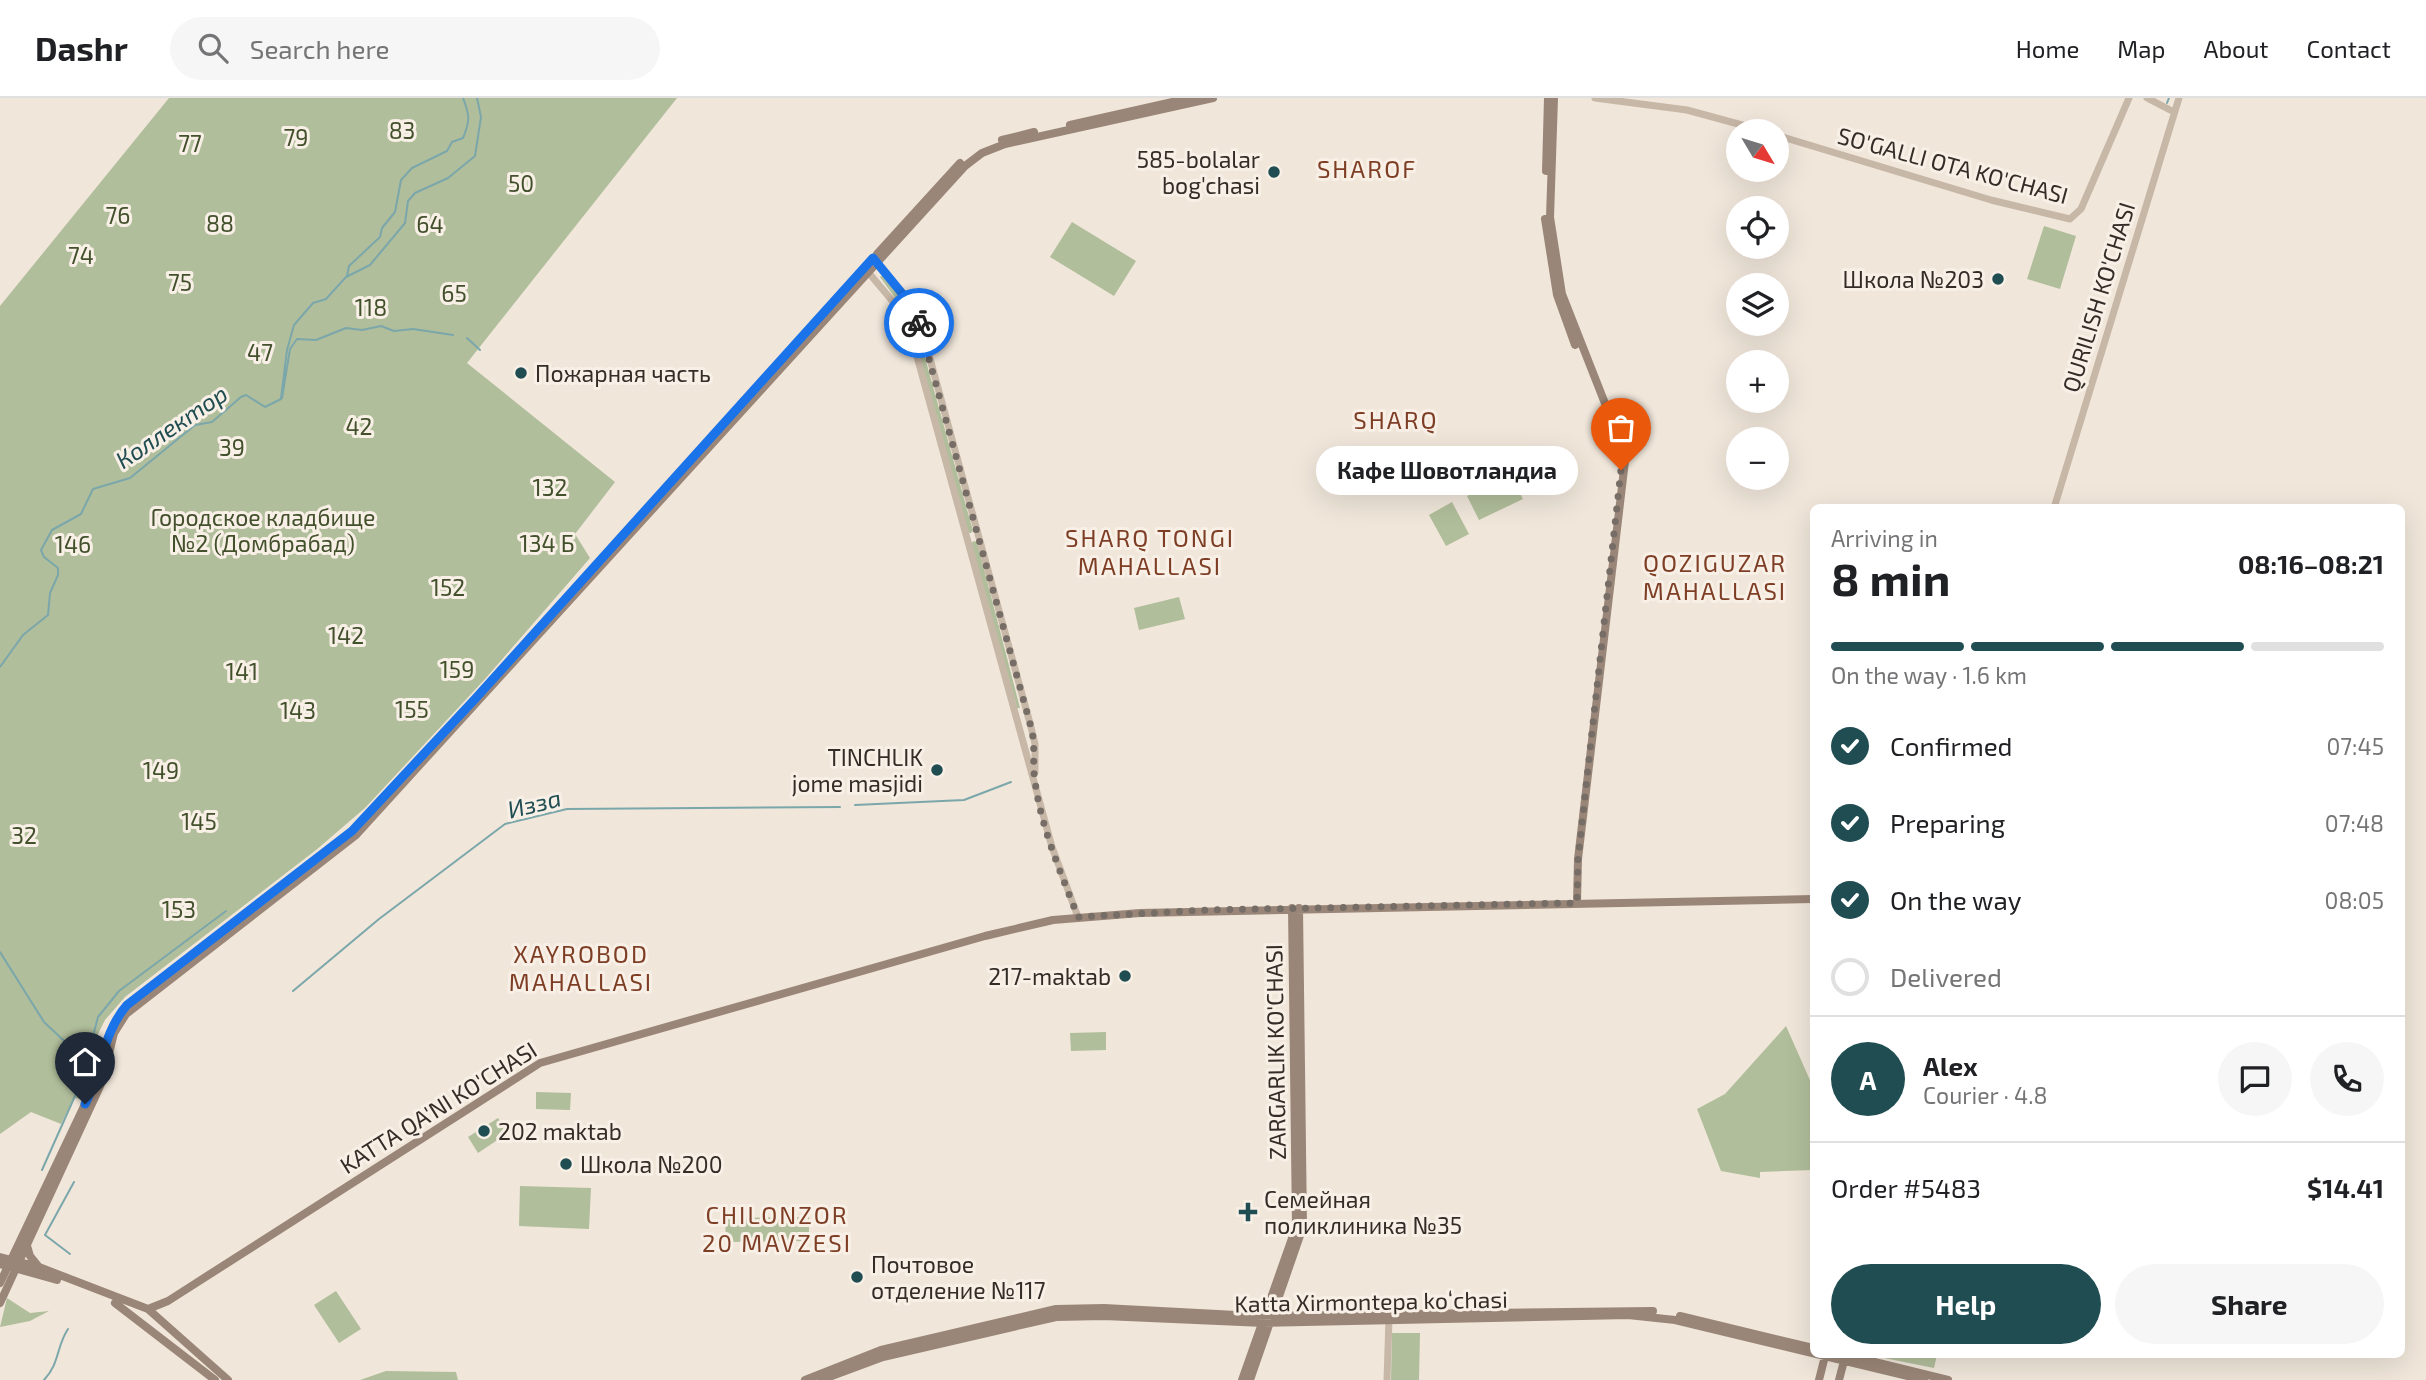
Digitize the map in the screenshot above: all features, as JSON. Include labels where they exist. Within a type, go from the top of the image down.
[{"type":"main road","points":[[1147,98],[1150,111]]},
{"type":"main road","points":[[0,1303],[11,1263],[26,1242],[102,1082],[114,1033],[126,1014],[356,835],[953,170],[979,149],[1014,136],[1150,111],[1159,105],[1190,98]]},
{"type":"main road","points":[[1159,105],[1213,98]]},
{"type":"main road","points":[[1548,98],[1545,203],[1552,273],[1562,312],[1614,440],[1621,480]]},
{"type":"main road","points":[[1554,98],[1550,204],[1562,294],[1624,454],[1578,859],[1577,903]]},
{"type":"main road","points":[[0,1283],[96,1081],[109,1031],[122,1011],[352,831],[866,270]]},
{"type":"main road","name":"KATTA QA'NI KO'CHASI","points":[[146,1316],[540,1063],[985,936],[1078,917],[1295,908],[1810,898]]},
{"type":"main road","name":"ZARGARLIK KO'CHASI","points":[[1250,1380],[1293,1239],[1297,1213],[1295,908]]},
{"type":"main road","points":[[26,1242],[30,1256],[41,1268]]},
{"type":"main road","points":[[0,1257],[146,1316],[215,1380]]},
{"type":"main road","points":[[11,1263],[41,1268],[161,1324],[216,1367],[228,1380]]},
{"type":"main road","points":[[161,1324],[164,1304]]},
{"type":"main road","name":"Katta Xirmontepa koʻchasi","points":[[805,1380],[881,1350],[1040,1312],[1080,1308],[1269,1319]]},
{"type":"main road","name":"Katta Xirmontepa koʻchasi","points":[[821,1380],[883,1357],[1056,1317],[1269,1319],[1643,1310],[1676,1315],[1810,1347]]},
{"type":"main road","name":"Katta Xirmontepa koʻchasi","points":[[1389,1317],[1652,1317],[1810,1353]]},
{"type":"main road","name":"ZARGARLIK KO'CHASI","points":[[1242,1380],[1269,1319]]},
{"type":"main road","points":[[1819,1380],[1824,1358]]},
{"type":"main road","points":[[1839,1380],[1844,1358]]},
{"type":"main road","name":"Katta Xirmontepa koʻchasi","points":[[1847,1358],[1924,1380]]},
{"type":"main road","name":"Katta Xirmontepa koʻchasi","points":[[1849,1358],[1948,1380]]},
{"type":"street","points":[[1595,98],[1687,110],[1726,121]]},
{"type":"street","name":"SO'GALLI OTA KO'CHASI","points":[[1789,139],[1991,200],[2070,219],[2081,209],[2129,98]]},
{"type":"street","points":[[2147,98],[2175,112]]},
{"type":"street","name":"QURILISH KO'CHASI","points":[[2055,504],[2179,98]]},
{"type":"street","points":[[875,260],[908,301],[920,326],[1027,710],[1035,744],[1034,780]]},
{"type":"street","points":[[866,270],[876,279],[897,309],[913,342],[1056,860],[1078,917]]},
{"type":"street","points":[[876,279],[878,272],[885,271]]},
{"type":"street","points":[[967,540],[979,536]]},
{"type":"street","points":[[1014,713],[1021,714],[1027,710]]},
{"type":"street","points":[[1387,1380],[1389,1317]]},
{"type":"green space","name":"Городское кладбище №2 (Домбрабад)","points":[[169,98],[677,98],[467,363],[615,482],[575,534],[590,558],[485,679],[365,808],[316,850],[125,997],[105,1020],[98,1034],[95,1064],[81,1099],[74,1098],[61,1124],[31,1112],[0,1134],[0,306]]},
{"type":"green space","points":[[1072,222],[1136,261],[1114,296],[1050,257]]},
{"type":"green space","points":[[2044,226],[2076,236],[2060,289],[2027,279]]},
{"type":"green space","points":[[883,274],[909,308],[916,325],[973,531],[971,533],[968,533],[913,334],[901,306],[880,277]]},
{"type":"green space","points":[[1511,475],[1523,499],[1479,520],[1467,496]]},
{"type":"green space","points":[[1452,502],[1469,534],[1446,546],[1429,515]]},
{"type":"green space","points":[[977,542],[1020,708],[1017,708],[971,543]]},
{"type":"green space","points":[[1179,597],[1185,619],[1139,630],[1134,608]]},
{"type":"green space","points":[[1786,1026],[1810,1080],[1810,1170],[1760,1172],[1760,1178],[1721,1171],[1697,1109],[1725,1094]]},
{"type":"green space","points":[[1106,1032],[1106,1050],[1071,1051],[1070,1033]]},
{"type":"green space","points":[[536,1092],[571,1093],[570,1110],[536,1109]]},
{"type":"green space","points":[[498,1118],[508,1133],[478,1153],[468,1137]]},
{"type":"green space","points":[[520,1186],[591,1188],[589,1229],[519,1226]]},
{"type":"green space","points":[[809,1217],[809,1241],[726,1242],[725,1218]]},
{"type":"green space","points":[[336,1291],[361,1329],[339,1343],[314,1305]]},
{"type":"green space","points":[[7,1298],[30,1313],[49,1311],[30,1321],[0,1327]]},
{"type":"green space","points":[[1392,1333],[1420,1333],[1419,1380],[1391,1380]]},
{"type":"green space","points":[[1884,1358],[1936,1358],[1934,1368]]},
{"type":"green space","points":[[386,1371],[456,1372],[458,1380],[360,1380]]},
{"type":"waterway","points":[[347,276],[349,266],[380,237],[382,228],[395,212],[401,180],[412,168],[447,151],[452,142],[463,138],[468,118],[463,98]]},
{"type":"waterway","points":[[281,398],[287,350],[294,325],[313,303],[326,299],[346,277],[370,265],[405,223],[408,201],[415,193],[448,178],[475,156],[481,117],[477,98]]},
{"type":"waterway","points":[[2167,103],[2169,98]]},
{"type":"waterway","points":[[282,398],[290,349],[297,339],[316,340],[346,328],[362,330],[381,326],[394,331],[413,329],[453,335]]},
{"type":"waterway","points":[[467,338],[480,350]]},
{"type":"waterway","name":"Коллектор","points":[[0,667],[23,635],[48,615],[50,593],[58,575],[58,568],[44,557],[41,550],[52,530],[81,514],[93,489],[130,478],[195,425],[212,422],[241,397],[246,395],[265,407],[281,399]]},
{"type":"waterway","name":"Изза","points":[[855,805],[964,800],[1011,782]]},
{"type":"waterway","name":"Изза","points":[[293,991],[379,919],[505,824],[567,809],[840,807]]},
{"type":"waterway","name":"Коллектор","points":[[42,1170],[83,1078],[85,1066],[82,1044],[93,1036],[98,1017],[119,991],[226,911]]},
{"type":"waterway","name":"Коллектор","points":[[0,952],[44,1022],[76,1052],[85,1065]]},
{"type":"waterway","name":"Коллектор","points":[[70,1254],[45,1235],[74,1182]]},
{"type":"waterway","name":"Изза","points":[[44,1380],[53,1367],[68,1329]]},
{"type":"way so far","points":[[919,323],[1031,727],[1035,744],[1034,780],[1045,822],[1060,872],[1078,917],[1208,910],[1577,903],[1578,859],[1617,527],[1621,470]]},
{"type":"place","name":"585-bolalar bog'chasi","points":[[1274,172]]},
{"type":"place","name":"Школа №203","points":[[1998,279]]},
{"type":"place","name":"Пожарная часть","points":[[521,373]]},
{"type":"place","name":"Кафе Шовотландиа","points":[[1621,470]]},
{"type":"place","name":"TINCHLIK jome masjidi","points":[[937,770]]},
{"type":"place","name":"217-maktab","points":[[1125,976]]},
{"type":"place","name":"202 maktab","points":[[484,1131]]},
{"type":"place","name":"Школа №200","points":[[566,1164]]},
{"type":"place","name":"Семейная поликлиника №35","points":[[1248,1212]]},
{"type":"place","name":"Почтовое отделение №117","points":[[857,1277]]},
{"type":"district","name":"SHAROF","points":[[1367,168]]},
{"type":"district","name":"SHARQ","points":[[1396,419]]},
{"type":"district","name":"SHARQ TONGI MAHALLASI","points":[[1150,551]]},
{"type":"district","name":"QOZIGUZAR MAHALLASI","points":[[1715,576]]},
{"type":"district","name":"XAYROBOD MAHALLASI","points":[[581,967]]},
{"type":"district","name":"CHILONZOR 20 MAVZESI","points":[[777,1228]]},
{"type":"route","points":[[85,1104],[96,1081],[109,1031],[127,1005],[352,831],[475,699],[873,258],[905,297],[919,323]]},
{"type":"park label","name":"83","points":[[402,130]]},
{"type":"park label","name":"79","points":[[296,137]]},
{"type":"park label","name":"77","points":[[190,143]]},
{"type":"park label","name":"50","points":[[521,183]]},
{"type":"park label","name":"76","points":[[118,215]]},
{"type":"park label","name":"88","points":[[220,223]]},
{"type":"park label","name":"64","points":[[430,224]]},
{"type":"park label","name":"74","points":[[81,255]]},
{"type":"park label","name":"75","points":[[180,282]]},
{"type":"park label","name":"65","points":[[454,293]]},
{"type":"park label","name":"118","points":[[371,307]]},
{"type":"park label","name":"47","points":[[260,352]]},
{"type":"park label","name":"42","points":[[359,426]]},
{"type":"park label","name":"39","points":[[232,447]]},
{"type":"park label","name":"132","points":[[550,487]]},
{"type":"park label","name":"134 Б","points":[[547,543]]},
{"type":"park label","name":"146","points":[[73,544]]},
{"type":"park label","name":"152","points":[[448,587]]},
{"type":"park label","name":"142","points":[[346,635]]},
{"type":"park label","name":"159","points":[[457,669]]},
{"type":"park label","name":"141","points":[[242,671]]},
{"type":"park label","name":"155","points":[[412,709]]},
{"type":"park label","name":"143","points":[[298,710]]},
{"type":"park label","name":"149","points":[[161,770]]},
{"type":"park label","name":"145","points":[[199,821]]},
{"type":"park label","name":"32","points":[[24,835]]},
{"type":"park label","name":"153","points":[[179,909]]}]
